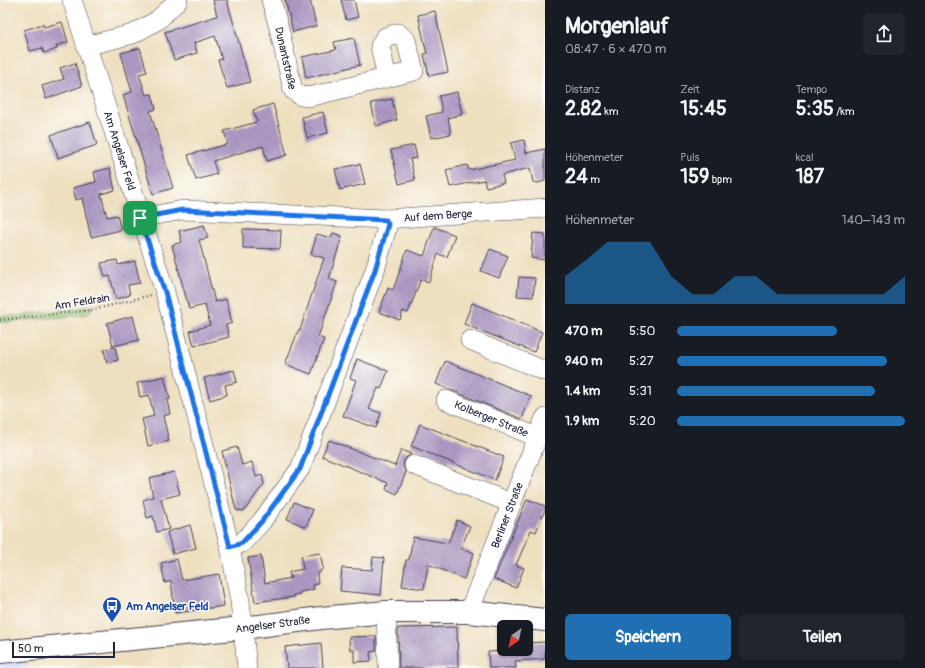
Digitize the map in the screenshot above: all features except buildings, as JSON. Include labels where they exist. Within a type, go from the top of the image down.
[{"type":"main road","name":"Angelser Straße","points":[[1,648],[243,628],[321,618],[386,612],[469,612],[545,620]]},
{"type":"street","name":"Am Angelser Feld","points":[[72,0],[112,124],[140,218],[165,292],[230,547],[240,601],[246,668]]},
{"type":"street","points":[[86,46],[133,34],[158,20],[178,0]]},
{"type":"street","name":"Dunantstraße","points":[[271,0],[279,28],[292,90],[300,96],[309,97],[387,78]]},
{"type":"street","name":"Auf dem Berge","points":[[140,218],[183,210],[386,220],[545,208]]},
{"type":"street","points":[[230,547],[242,543],[262,521],[300,469],[375,270],[388,224],[386,220]]},
{"type":"street","points":[[470,340],[545,371]]},
{"type":"street","name":"Kolberger Straße","points":[[446,400],[537,437]]},
{"type":"street","name":"Berliner Straße","points":[[469,612],[545,418]]},
{"type":"street","points":[[414,465],[511,503]]},
{"type":"street","points":[[386,612],[388,668]]},
{"type":"path","name":"Am Feldrain","points":[[0,320],[92,310],[165,292]]},
{"type":"shaded area","points":[[27,662],[27,668],[0,668],[0,663]]},
{"type":"green space","points":[[93,306],[88,314],[0,323],[0,316],[15,316]]},
{"type":"place","name":"Am Angelser Feld","points":[[112,623]]},
{"type":"route","points":[[183,210],[386,220],[388,224],[375,270],[300,469],[262,521],[242,543],[230,547],[165,292],[140,218],[183,210]]}]
